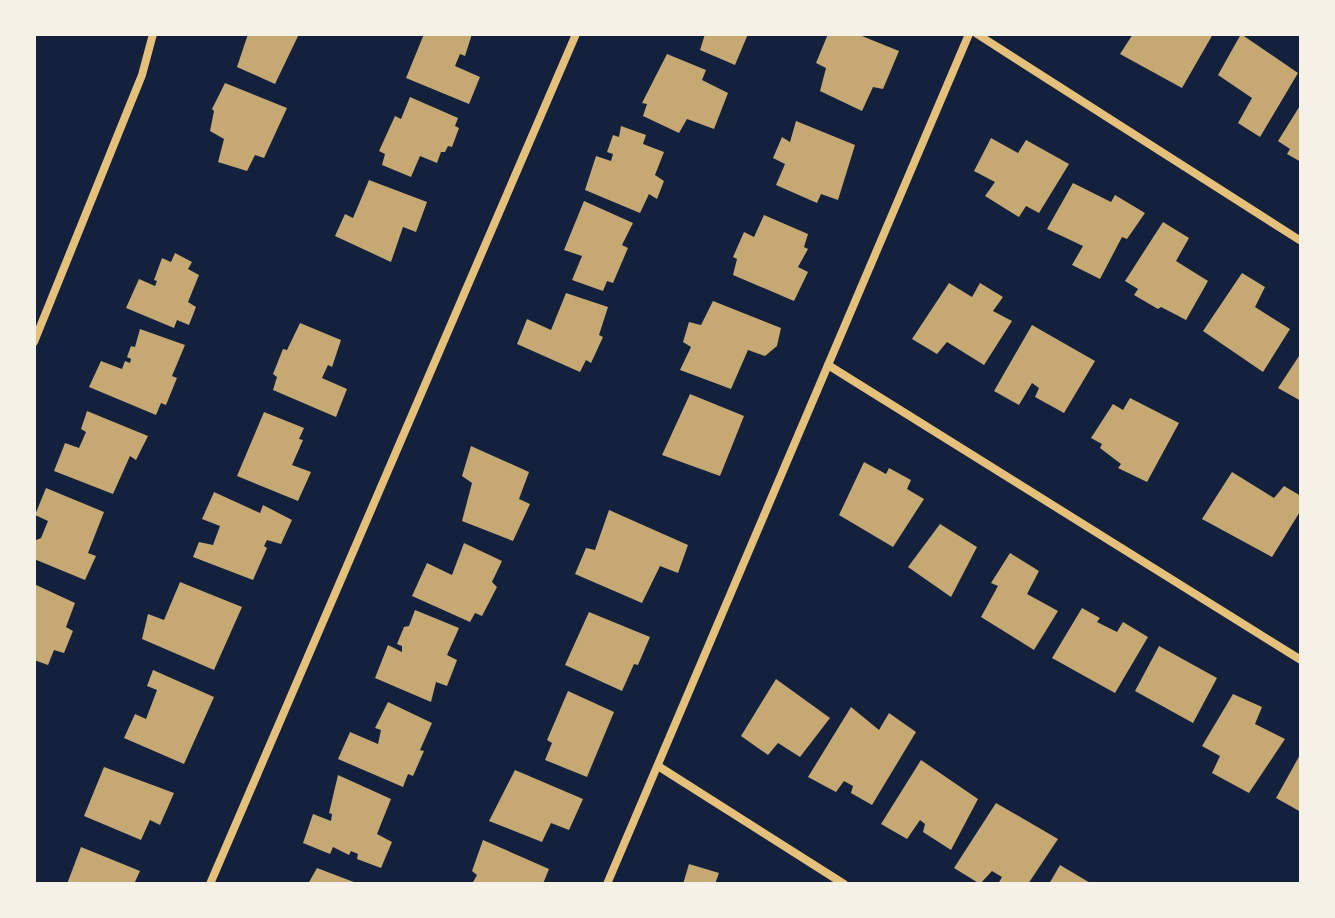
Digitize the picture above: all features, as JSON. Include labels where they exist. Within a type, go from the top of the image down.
[{"type":"street","points":[[34,342],[142,75],[153,34]]},
{"type":"street","points":[[210,884],[576,34]]},
{"type":"street","points":[[607,884],[969,34]]},
{"type":"street","points":[[977,34],[1301,241]]},
{"type":"street","points":[[828,365],[1301,660]]},
{"type":"street","points":[[658,766],[844,884]]},
{"type":"building","points":[[248,34],[299,34],[275,84],[237,67]]},
{"type":"building","points":[[424,34],[472,34],[465,56],[460,54],[455,66],[480,77],[469,104],[406,78]]},
{"type":"building","points":[[705,34],[748,34],[735,65],[700,50]]},
{"type":"building","points":[[828,34],[857,34],[899,51],[883,89],[873,87],[862,111],[820,91],[826,68],[816,63]]},
{"type":"building","points":[[1133,34],[1213,34],[1182,88],[1120,54]]},
{"type":"building","points":[[1241,34],[1298,73],[1260,137],[1238,123],[1252,98],[1218,75]]},
{"type":"building","points":[[667,54],[706,70],[702,80],[728,93],[714,129],[687,119],[679,133],[643,116],[647,104],[642,103]]},
{"type":"building","points":[[225,83],[287,108],[264,158],[255,155],[247,171],[218,162],[224,139],[210,131],[212,109]]},
{"type":"building","points":[[410,97],[458,118],[455,126],[459,128],[452,147],[448,146],[445,152],[441,152],[437,163],[420,156],[411,177],[382,165],[385,154],[379,151],[395,116],[401,119]]},
{"type":"building","points":[[1301,104],[1301,162],[1287,154],[1290,149],[1278,141]]},
{"type":"building","points":[[796,121],[855,145],[838,200],[821,194],[817,203],[776,185],[785,164],[773,158],[782,137],[790,142]]},
{"type":"building","points":[[621,126],[646,135],[643,144],[664,152],[655,175],[664,181],[657,199],[649,194],[640,213],[585,190],[596,156],[611,161],[613,154],[607,152],[613,135],[619,137]]},
{"type":"building","points":[[991,138],[1018,153],[1026,140],[1069,164],[1039,213],[1026,206],[1019,217],[985,196],[995,182],[974,171]]},
{"type":"building","points":[[369,180],[427,202],[416,232],[403,227],[391,262],[335,236],[345,214],[353,218]]},
{"type":"building","points":[[1073,183],[1111,202],[1115,195],[1145,213],[1127,239],[1122,237],[1100,279],[1072,265],[1083,246],[1047,229]]},
{"type":"building","points":[[584,201],[633,223],[622,245],[628,248],[613,283],[607,281],[603,291],[572,280],[582,256],[564,250]]},
{"type":"building","points":[[764,215],[808,234],[804,247],[808,249],[798,267],[808,272],[794,301],[733,275],[737,259],[733,257],[744,232],[754,237]]},
{"type":"building","points":[[1163,222],[1189,238],[1176,261],[1208,281],[1186,320],[1134,295],[1138,289],[1125,281]]},
{"type":"building","points":[[175,253],[192,262],[188,269],[199,275],[188,302],[196,307],[189,325],[177,320],[174,328],[126,308],[139,279],[155,286],[157,281],[154,280],[162,258],[171,262]]},
{"type":"building","points":[[1242,273],[1265,287],[1255,307],[1290,329],[1263,372],[1203,331]]},
{"type":"building","points":[[949,283],[972,297],[980,283],[1003,297],[993,311],[1012,321],[984,365],[947,342],[937,354],[912,339]]},
{"type":"building","points":[[566,293],[608,307],[599,335],[603,337],[591,363],[586,360],[580,372],[517,344],[527,319],[551,330]]},
{"type":"building","points":[[713,301],[781,328],[777,346],[765,356],[748,350],[731,389],[680,370],[691,347],[683,342],[689,322],[701,325]]},
{"type":"building","points":[[300,323],[341,340],[332,367],[328,365],[322,378],[347,389],[336,417],[273,390],[277,377],[273,374],[283,349],[287,350]]},
{"type":"building","points":[[1032,325],[1095,361],[1064,413],[1035,397],[1039,388],[1032,383],[1019,405],[994,391]]},
{"type":"building","points":[[140,329],[185,345],[172,376],[177,378],[166,405],[161,403],[156,415],[89,387],[101,361],[122,369],[125,361],[130,363],[131,359],[127,357],[131,346],[135,347]]},
{"type":"building","points":[[1301,353],[1301,401],[1278,388]]},
{"type":"building","points":[[690,394],[744,416],[720,476],[662,455]]},
{"type":"building","points":[[1130,398],[1179,423],[1147,482],[1118,468],[1121,464],[1100,448],[1102,444],[1091,438],[1113,404],[1123,410]]},
{"type":"building","points":[[87,411],[148,436],[136,460],[130,456],[113,494],[54,471],[65,443],[79,448],[86,432],[81,429]]},
{"type":"building","points":[[264,412],[304,428],[299,439],[303,440],[292,465],[311,472],[298,501],[237,476]]},
{"type":"building","points":[[471,446],[529,472],[519,499],[530,504],[513,541],[462,521],[472,483],[462,476]]},
{"type":"building","points":[[864,462],[886,474],[889,468],[911,480],[907,489],[924,499],[893,547],[839,515]]},
{"type":"building","points":[[1232,472],[1274,498],[1284,486],[1301,496],[1301,510],[1272,557],[1202,519]]},
{"type":"building","points":[[46,488],[104,512],[88,553],[96,556],[85,580],[34,559],[34,541],[41,538],[48,521],[35,515]]},
{"type":"building","points":[[214,492],[260,513],[263,505],[292,520],[281,544],[267,540],[264,546],[267,548],[253,580],[193,557],[199,542],[213,545],[220,526],[202,519]]},
{"type":"building","points":[[609,510],[688,545],[678,573],[660,566],[642,603],[575,574],[586,548],[595,550]]},
{"type":"building","points":[[940,524],[977,547],[951,597],[908,567]]},
{"type":"building","points":[[464,543],[502,561],[492,582],[497,587],[482,616],[475,613],[470,622],[412,596],[427,563],[452,575]]},
{"type":"building","points":[[1010,553],[1039,571],[1027,594],[1058,611],[1034,650],[981,617],[998,586],[991,583]]},
{"type":"building","points":[[180,582],[242,607],[214,670],[142,639],[148,614],[164,620]]},
{"type":"building","points":[[34,584],[75,603],[66,627],[73,631],[64,653],[54,650],[48,665],[34,660]]},
{"type":"building","points":[[1082,608],[1100,618],[1097,622],[1117,632],[1123,622],[1148,637],[1115,693],[1052,658]]},
{"type":"building","points":[[415,610],[459,628],[447,655],[457,660],[447,686],[436,682],[431,702],[375,678],[388,645],[402,652],[402,646],[397,644]]},
{"type":"building","points":[[589,612],[650,637],[622,691],[565,665]]},
{"type":"building","points":[[1159,646],[1217,678],[1193,723],[1135,691]]},
{"type":"building","points":[[153,670],[214,697],[184,764],[124,738],[135,714],[146,719],[157,690],[147,686]]},
{"type":"building","points":[[776,679],[830,718],[800,757],[778,743],[768,755],[741,736]]},
{"type":"building","points":[[568,691],[614,712],[587,777],[545,760],[552,743],[547,740]]},
{"type":"building","points":[[1233,694],[1262,707],[1255,724],[1285,739],[1249,793],[1212,773],[1220,756],[1202,746]]},
{"type":"building","points":[[388,702],[432,723],[413,776],[408,774],[403,787],[338,759],[350,732],[378,744],[381,730],[375,728]]},
{"type":"building","points":[[851,707],[879,730],[889,713],[916,732],[872,805],[851,793],[853,786],[844,781],[836,792],[808,777]]},
{"type":"building","points":[[1301,753],[1301,812],[1276,798]]},
{"type":"building","points":[[921,760],[978,799],[951,850],[923,832],[925,824],[920,820],[907,839],[881,824]]},
{"type":"building","points":[[104,767],[174,793],[160,825],[150,820],[141,840],[84,816]]},
{"type":"building","points":[[515,770],[583,799],[569,830],[551,823],[542,842],[489,821]]},
{"type":"building","points":[[338,775],[391,799],[377,834],[392,842],[381,868],[357,859],[358,854],[351,851],[349,855],[333,847],[330,854],[303,843],[313,814],[331,821],[332,814],[329,813]]},
{"type":"building","points":[[996,803],[1058,839],[1028,884],[998,884],[1002,877],[992,871],[980,884],[954,868]]},
{"type":"building","points":[[483,840],[549,869],[543,884],[472,884],[477,875],[472,871]]},
{"type":"building","points":[[81,847],[140,871],[134,884],[67,884]]},
{"type":"building","points":[[689,864],[719,873],[715,884],[683,884]]},
{"type":"building","points":[[1060,865],[1092,884],[1049,884]]},
{"type":"building","points":[[317,868],[359,884],[308,884]]}]
